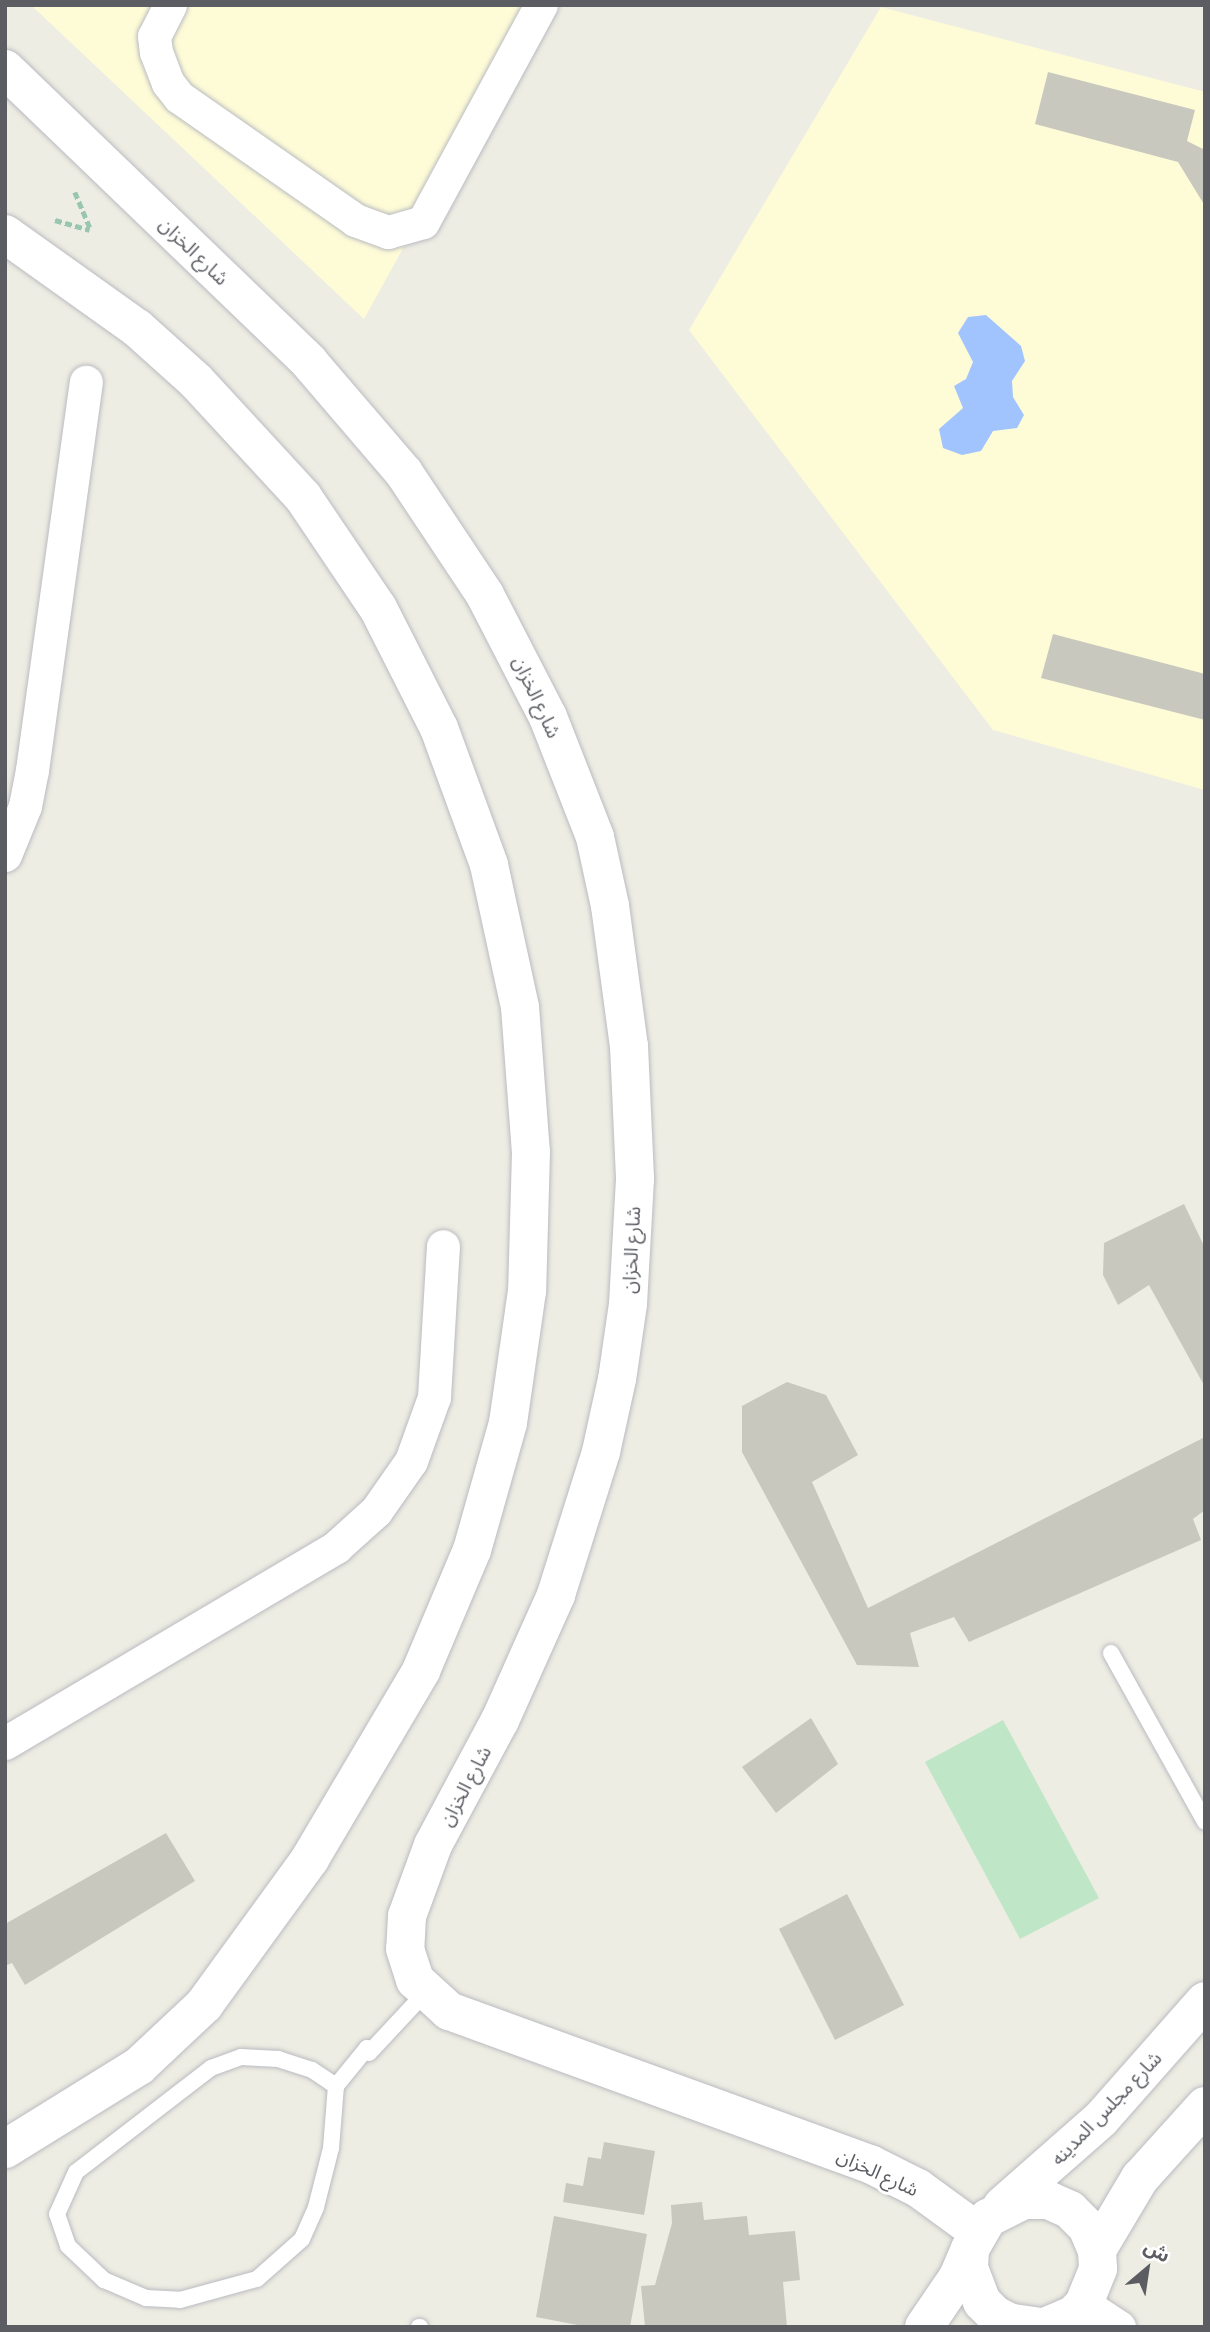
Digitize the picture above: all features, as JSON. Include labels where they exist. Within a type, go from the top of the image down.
[{"type":"main road","name":"شارع الخزان","points":[[5,69],[309,362],[404,473],[453,543],[520,659],[573,777],[597,849],[629,1046],[635,1178],[628,1304],[601,1452],[556,1595],[511,1698],[433,1845],[407,1916],[408,1965],[425,1993],[449,2011],[533,2045],[870,2164],[918,2188],[983,2229]]},
{"type":"main road","points":[[5,234],[116,312],[196,381],[303,498],[378,608],[439,728],[489,865],[520,1007],[531,1152],[527,1291],[508,1423],[472,1550],[422,1671],[310,1859],[204,2005],[139,2066],[5,2149]]},
{"type":"main road","name":"شارع مجلس المدينه","points":[[924,2327],[954,2285],[983,2229],[1101,2119],[1205,2001]]},
{"type":"main road","points":[[1097,2250],[1140,2178],[1205,2106]]},
{"type":"main road","points":[[1024,2200],[1048,2200],[1070,2210],[1087,2227],[1097,2250],[1098,2269],[1084,2304],[1073,2315],[1035,2326],[1011,2323],[982,2302],[969,2268],[983,2229],[1024,2200]]},
{"type":"street","points":[[170,5],[154,36],[156,52],[168,83],[179,97],[355,220],[388,232],[423,222],[541,5]]},
{"type":"street","points":[[5,855],[26,806],[86,382]]},
{"type":"street","points":[[5,1743],[336,1547],[376,1511],[411,1461],[434,1397],[443,1247]]},
{"type":"street","points":[[1084,2304],[1119,2327]]},
{"type":"lane","points":[[1111,1653],[1205,1822]]},
{"type":"lane","points":[[336,2086],[312,2070],[278,2059],[242,2057],[211,2068],[76,2172],[57,2214],[68,2246],[104,2280],[146,2298],[180,2300],[257,2279],[285,2259],[302,2239],[331,2148],[336,2086],[367,2048],[369,2053],[425,1993]]},
{"type":"path","points":[[74,189],[91,230]]},
{"type":"shaded area","points":[[31,5],[537,5],[364,319]]},
{"type":"shaded area","points":[[881,7],[1205,92],[1205,790],[993,730],[689,330]]},
{"type":"green space","points":[[1003,1720],[1099,1898],[1020,1939],[925,1762]]},
{"type":"water","points":[[986,315],[1021,346],[1025,361],[1012,381],[1013,397],[1024,415],[1017,428],[993,431],[981,451],[962,455],[943,448],[939,429],[963,408],[954,386],[966,379],[973,362],[958,333],[968,317]]},
{"type":"building","points":[[1048,72],[1195,110],[1187,141],[1205,150],[1205,206],[1178,162],[1035,124]]},
{"type":"building","points":[[1053,634],[1205,674],[1205,720],[1041,678]]},
{"type":"building","points":[[1184,1204],[1205,1248],[1205,1387],[1149,1285],[1118,1305],[1103,1275],[1104,1243]]},
{"type":"building","points":[[787,1382],[826,1395],[858,1455],[812,1482],[868,1608],[1205,1437],[1205,1510],[1193,1519],[1201,1540],[969,1642],[954,1617],[910,1633],[919,1667],[857,1665],[742,1452],[742,1406]]},
{"type":"building","points":[[811,1718],[838,1764],[776,1813],[742,1767]]},
{"type":"building","points":[[166,1833],[195,1881],[25,1985],[12,1963],[5,1966],[5,1924]]},
{"type":"building","points":[[847,1894],[904,2005],[835,2040],[779,1929]]},
{"type":"building","points":[[604,2142],[655,2151],[644,2215],[563,2202],[566,2183],[583,2186],[588,2157],[601,2159]]},
{"type":"building","points":[[702,2202],[704,2220],[747,2216],[749,2235],[795,2231],[800,2280],[783,2282],[787,2327],[645,2327],[641,2286],[655,2285],[672,2223],[671,2205]]},
{"type":"building","points":[[554,2216],[647,2234],[630,2327],[588,2327],[536,2317]]}]
